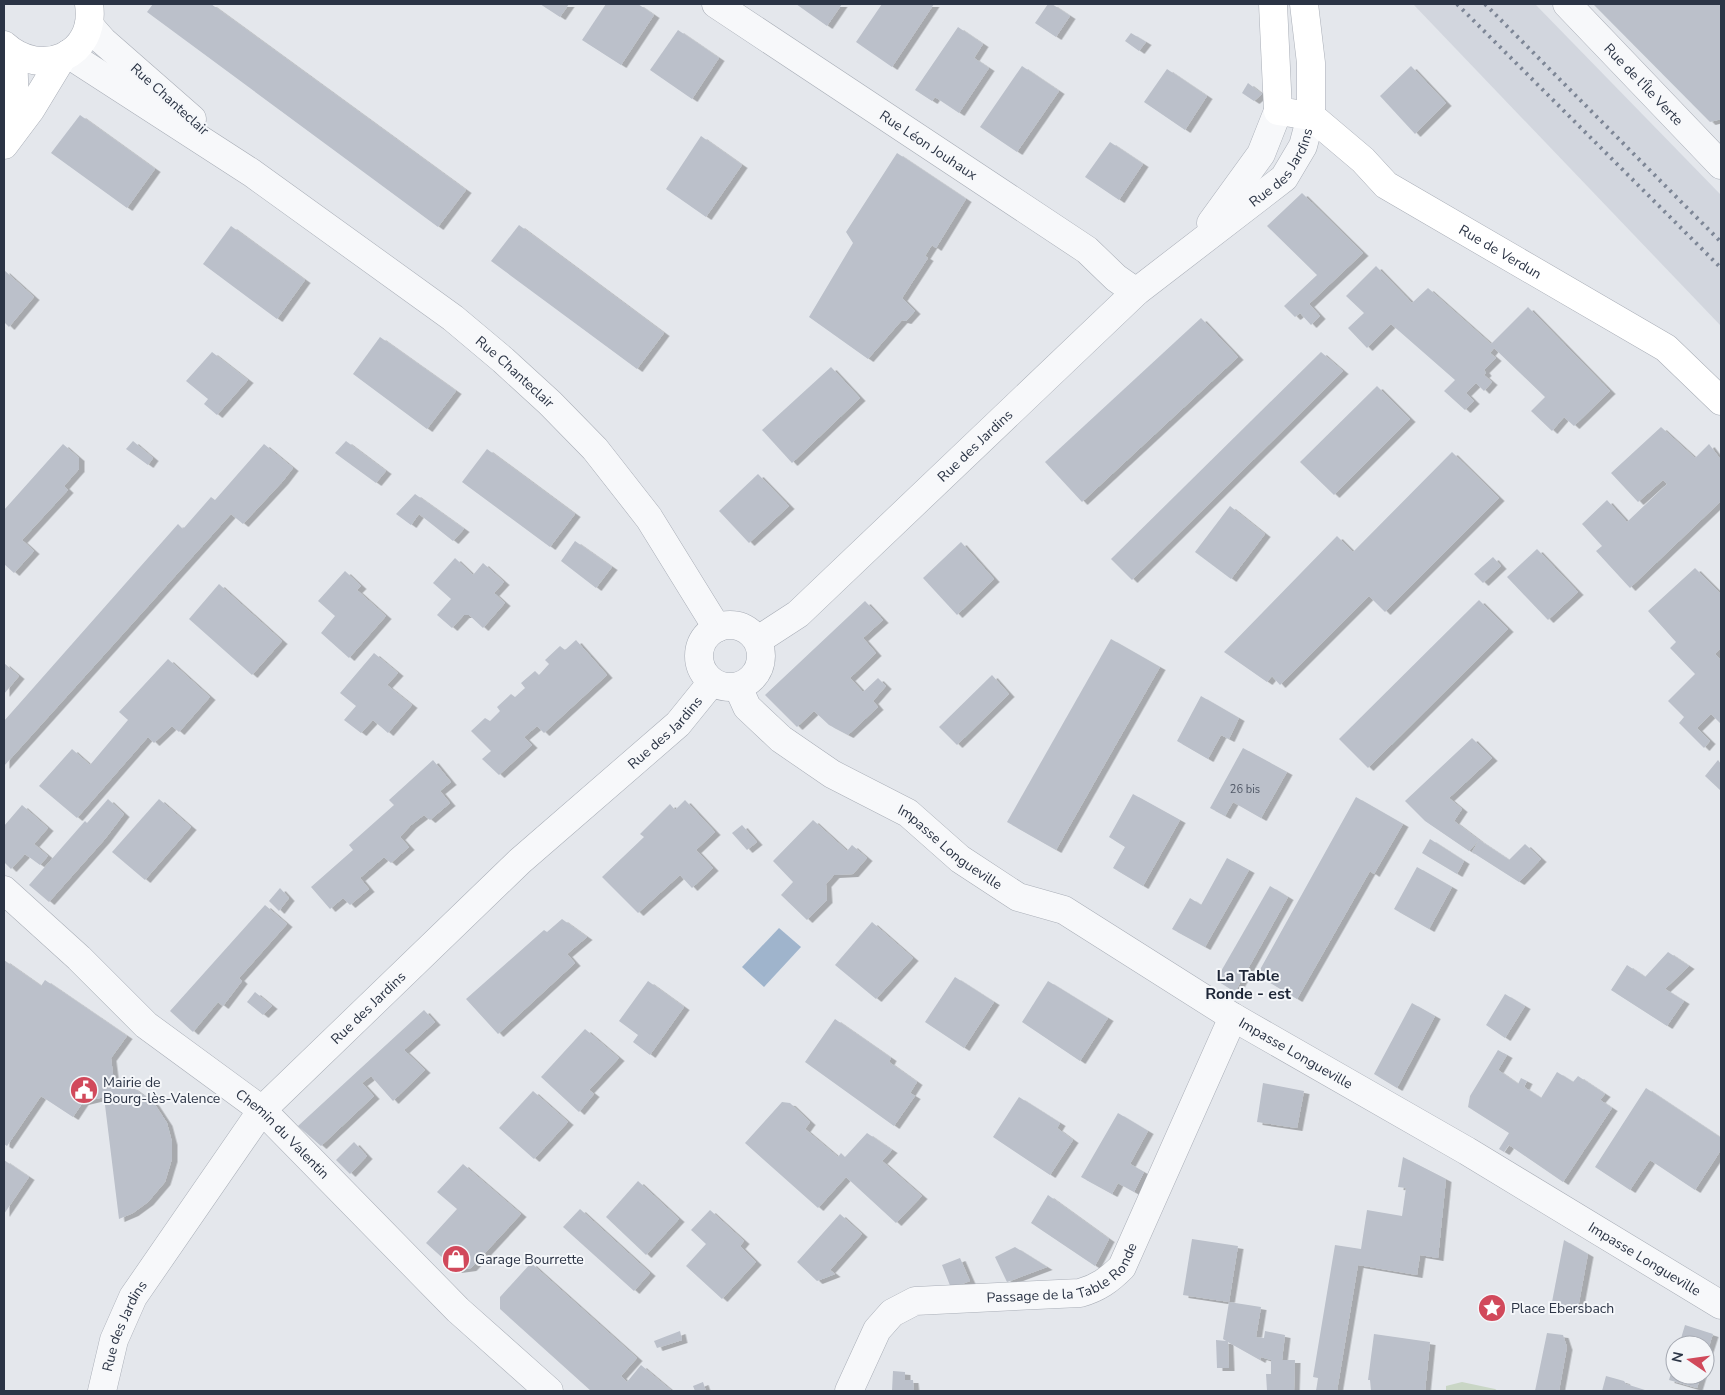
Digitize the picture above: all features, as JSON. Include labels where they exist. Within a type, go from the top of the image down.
[{"type":"main road","points":[[1273,4],[1278,111],[1311,116],[1311,63],[1304,4]]},
{"type":"main road","points":[[5,143],[31,109],[65,56],[84,38],[92,12]]},
{"type":"main road","points":[[8,49],[28,61],[45,62],[65,56]]},
{"type":"main road","points":[[5,143],[15,106],[8,49]]},
{"type":"main road","name":"Rue de Verdun","points":[[1311,116],[1362,160],[1386,185],[1666,348],[1721,401]]},
{"type":"street","name":"Rue Léon Jouhaux","points":[[716,4],[1086,250],[1116,278],[1136,292]]},
{"type":"street","name":"Rue de l'Île Verte","points":[[1567,4],[1721,165]]},
{"type":"street","name":"Rue Chanteclair","points":[[92,12],[103,41],[252,173]]},
{"type":"street","name":"Rue Chanteclair","points":[[65,56],[252,173],[452,318],[550,403],[595,449],[649,518],[717,628]]},
{"type":"street","name":"Rue des Jardins","points":[[1192,248],[1261,154],[1278,111]]},
{"type":"street","name":"Rue des Jardins","points":[[758,640],[798,614],[1136,292],[1284,178],[1303,146],[1311,116]]},
{"type":"street","points":[[728,625],[740,626],[750,631],[758,640],[762,652],[762,663],[757,674],[749,682],[725,685],[701,668],[700,650],[709,633],[717,628],[728,625]]},
{"type":"street","name":"Rue des Jardins","points":[[102,1391],[114,1340],[133,1297],[262,1110],[520,861],[725,685]]},
{"type":"street","name":"Impasse Longueville","points":[[725,685],[781,739],[832,774],[908,813],[960,860],[1018,897],[1064,910],[1233,1017],[1467,1150],[1721,1305]]},
{"type":"street","name":"Chemin du Valentin","points":[[4,890],[80,958],[146,1025],[262,1110],[458,1310],[549,1391]]},
{"type":"street","name":"Passage de la Table Ronde","points":[[849,1391],[877,1330],[892,1313],[914,1301],[1080,1293],[1108,1280],[1122,1267],[1233,1017]]},
{"type":"shaded area","points":[[1413,4],[1535,4],[1721,195],[1721,326]]},
{"type":"green space","points":[[1462,1382],[1498,1391],[1446,1391],[1446,1386]]},
{"type":"water","points":[[779,928],[801,947],[764,987],[742,967]]},
{"type":"building","points":[[153,4],[211,4],[466,190],[438,227],[147,12]]},
{"type":"building","points":[[540,4],[569,4],[560,17]]},
{"type":"building","points":[[606,4],[638,4],[654,15],[621,65],[582,40]]},
{"type":"building","points":[[796,4],[842,4],[827,26]]},
{"type":"building","points":[[882,4],[934,4],[892,67],[856,42]]},
{"type":"building","points":[[1048,4],[1052,4],[1070,16],[1056,37],[1035,23]]},
{"type":"building","points":[[1593,4],[1721,4],[1721,119],[1710,122]]},
{"type":"building","points":[[958,27],[983,44],[974,58],[989,68],[959,113],[935,97],[932,101],[915,90]]},
{"type":"building","points":[[678,30],[719,58],[692,99],[650,70]]},
{"type":"building","points":[[1131,33],[1146,42],[1139,51],[1125,41]]},
{"type":"building","points":[[1022,66],[1059,91],[1017,152],[980,127]]},
{"type":"building","points":[[1411,66],[1446,103],[1415,134],[1380,96]]},
{"type":"building","points":[[1167,69],[1207,96],[1185,130],[1144,102]]},
{"type":"building","points":[[1248,83],[1262,94],[1254,101],[1242,93]]},
{"type":"building","points":[[80,115],[155,169],[127,208],[51,153]]},
{"type":"building","points":[[701,136],[742,165],[706,217],[666,189]]},
{"type":"building","points":[[1110,142],[1143,164],[1119,200],[1085,177]]},
{"type":"building","points":[[897,153],[966,199],[936,248],[932,245],[925,256],[928,258],[902,298],[915,311],[906,321],[902,320],[868,359],[809,317],[853,243],[846,232]]},
{"type":"building","points":[[1302,193],[1363,253],[1309,304],[1320,316],[1311,325],[1300,313],[1295,317],[1284,306],[1317,275],[1267,226]]},
{"type":"building","points":[[519,225],[664,333],[637,369],[491,261]]},
{"type":"building","points":[[231,226],[305,280],[277,319],[203,264]]},
{"type":"building","points":[[1376,266],[1412,303],[1428,288],[1491,344],[1528,307],[1610,391],[1574,426],[1564,417],[1552,431],[1531,411],[1545,397],[1494,348],[1490,353],[1496,358],[1484,370],[1486,373],[1484,375],[1492,382],[1484,391],[1476,383],[1466,393],[1474,401],[1465,410],[1444,391],[1455,380],[1391,324],[1367,348],[1348,328],[1364,313],[1346,296]]},
{"type":"building","points":[[4,270],[34,297],[9,327],[4,322]]},
{"type":"building","points":[[1201,318],[1238,357],[1082,502],[1045,462]]},
{"type":"building","points":[[380,337],[456,391],[427,429],[353,374]]},
{"type":"building","points":[[212,352],[248,380],[217,415],[204,404],[208,399],[186,381]]},
{"type":"building","points":[[1321,352],[1343,371],[1132,580],[1111,559]]},
{"type":"building","points":[[831,367],[860,398],[792,463],[762,430]]},
{"type":"building","points":[[1377,386],[1410,419],[1334,495],[1300,462]]},
{"type":"building","points":[[1661,427],[1695,458],[1709,444],[1721,460],[1721,501],[1630,588],[1596,551],[1602,546],[1582,524],[1607,500],[1627,522],[1667,484],[1663,480],[1638,502],[1611,473]]},
{"type":"building","points":[[133,441],[153,458],[148,465],[126,449]]},
{"type":"building","points":[[346,441],[386,471],[376,483],[335,453]]},
{"type":"building","points":[[63,444],[79,458],[79,469],[64,486],[68,490],[22,540],[34,551],[14,573],[4,564],[4,510]]},
{"type":"building","points":[[264,444],[293,468],[283,481],[243,524],[231,514],[4,766],[4,721],[178,524],[183,529],[211,497],[215,500]]},
{"type":"building","points":[[487,449],[575,514],[550,547],[462,482]]},
{"type":"building","points":[[1452,452],[1499,498],[1385,612],[1369,596],[1280,685],[1272,676],[1267,682],[1224,652],[1337,536],[1353,552]]},
{"type":"building","points":[[758,474],[789,506],[749,543],[719,511]]},
{"type":"building","points":[[415,494],[464,529],[453,541],[419,514],[411,525],[396,514]]},
{"type":"building","points":[[1230,506],[1265,534],[1231,579],[1195,552]]},
{"type":"building","points":[[575,541],[612,567],[596,588],[561,561]]},
{"type":"building","points":[[961,542],[994,579],[957,615],[923,578]]},
{"type":"building","points":[[1537,549],[1578,592],[1548,620],[1507,577]]},
{"type":"building","points":[[1493,557],[1501,566],[1483,583],[1474,574]]},
{"type":"building","points":[[455,558],[473,575],[483,563],[504,582],[494,593],[505,603],[483,628],[469,615],[464,615],[452,628],[437,615],[451,599],[433,583]]},
{"type":"building","points":[[1695,568],[1721,594],[1721,648],[1715,654],[1721,660],[1721,724],[1711,714],[1697,728],[1710,741],[1704,748],[1679,723],[1684,717],[1668,701],[1695,674],[1670,648],[1676,642],[1648,611]]},
{"type":"building","points":[[345,571],[361,586],[357,590],[386,616],[349,658],[321,633],[335,616],[318,601]]},
{"type":"building","points":[[219,584],[282,641],[252,675],[189,619]]},
{"type":"building","points":[[1479,600],[1508,629],[1368,768],[1339,739]]},
{"type":"building","points":[[865,601],[883,620],[863,638],[876,653],[850,678],[863,692],[878,678],[886,686],[873,701],[878,707],[848,735],[829,725],[814,711],[797,727],[765,695]]},
{"type":"building","points":[[1111,639],[1160,667],[1056,850],[1007,822]]},
{"type":"building","points":[[576,640],[607,675],[544,733],[537,726],[524,737],[532,745],[499,775],[482,759],[491,751],[471,731],[485,718],[490,721],[500,711],[497,707],[511,694],[515,697],[525,688],[521,683],[535,671],[539,675],[549,664],[545,660],[560,646],[565,650]]},
{"type":"building","points":[[374,653],[398,673],[387,685],[412,705],[388,733],[373,720],[361,733],[344,720],[356,706],[340,693]]},
{"type":"building","points":[[168,659],[210,697],[179,732],[172,726],[154,743],[148,737],[77,818],[39,786],[72,749],[90,765],[128,720],[119,712]]},
{"type":"building","points":[[4,663],[19,676],[4,694]]},
{"type":"building","points":[[992,675],[1009,694],[957,745],[939,727]]},
{"type":"building","points":[[1201,696],[1239,718],[1229,739],[1221,735],[1208,759],[1177,741]]},
{"type":"building","points":[[1472,738],[1492,758],[1449,798],[1462,809],[1454,821],[1479,840],[1469,851],[1425,821],[1405,801]]},
{"type":"building","points":[[1243,748],[1287,772],[1261,818],[1233,802],[1225,816],[1210,808]]},
{"type":"building","points":[[433,760],[451,782],[440,791],[450,803],[430,820],[424,815],[411,825],[400,837],[409,847],[391,863],[384,857],[360,878],[369,889],[350,905],[343,898],[330,909],[311,887],[353,850],[349,845],[394,805],[389,800]]},
{"type":"building","points":[[1718,760],[1721,764],[1721,791],[1705,776]]},
{"type":"building","points":[[1133,794],[1180,820],[1143,886],[1113,868],[1125,847],[1109,837]]},
{"type":"building","points":[[1356,797],[1403,824],[1374,874],[1370,871],[1297,999],[1257,975]]},
{"type":"building","points":[[108,799],[124,814],[105,839],[49,902],[29,885],[85,821],[87,823]]},
{"type":"building","points":[[159,799],[191,827],[145,880],[112,852]]},
{"type":"building","points":[[685,800],[715,832],[696,850],[713,868],[692,888],[680,875],[638,913],[602,877],[644,837],[640,834],[670,804],[675,810]]},
{"type":"building","points":[[22,805],[48,828],[34,844],[48,856],[40,865],[25,854],[11,869],[4,862],[4,826]]},
{"type":"building","points":[[813,820],[847,851],[852,845],[867,858],[853,874],[834,875],[826,884],[827,900],[807,920],[781,895],[793,882],[773,861]]},
{"type":"building","points":[[742,825],[757,842],[747,850],[732,833]]},
{"type":"building","points":[[1430,839],[1464,861],[1457,874],[1422,853]]},
{"type":"building","points":[[1479,840],[1509,860],[1525,844],[1541,859],[1519,882],[1472,852]]},
{"type":"building","points":[[1227,858],[1249,870],[1205,947],[1172,929],[1190,898],[1201,905]]},
{"type":"building","points":[[1417,867],[1452,887],[1429,929],[1394,909]]},
{"type":"building","points":[[1270,886],[1288,897],[1235,992],[1216,980]]},
{"type":"building","points":[[280,888],[289,898],[279,911],[269,901]]},
{"type":"building","points":[[265,905],[287,924],[239,978],[242,981],[223,1006],[218,1002],[193,1032],[170,1011]]},
{"type":"building","points":[[562,919],[587,937],[567,954],[575,963],[498,1034],[466,999],[544,930],[547,932]]},
{"type":"building","points":[[872,922],[913,958],[876,999],[835,965]]},
{"type":"building","points":[[1668,952],[1689,966],[1665,989],[1684,1001],[1667,1026],[1611,990],[1627,965],[1645,977]]},
{"type":"building","name":"Mairie de Bourg-lès-Valence","points":[[4,960],[41,986],[45,980],[127,1036],[111,1058],[114,1082],[132,1087],[154,1103],[167,1123],[172,1142],[172,1159],[165,1182],[148,1202],[133,1213],[119,1219],[104,1097],[83,1102],[73,1117],[41,1096],[7,1146],[4,1144]]},
{"type":"building","points":[[955,977],[994,1002],[964,1048],[925,1022]]},
{"type":"building","points":[[648,981],[684,1007],[650,1055],[633,1042],[638,1035],[619,1021]]},
{"type":"building","points":[[1048,981],[1108,1018],[1080,1061],[1022,1022]]},
{"type":"building","points":[[255,992],[272,1006],[263,1015],[247,1002]]},
{"type":"building","points":[[1505,994],[1525,1006],[1505,1038],[1486,1025]]},
{"type":"building","points":[[1412,1003],[1435,1016],[1397,1088],[1374,1074]]},
{"type":"building","points":[[424,1010],[435,1022],[404,1050],[425,1070],[393,1101],[371,1076],[362,1083],[374,1096],[321,1146],[298,1126]]},
{"type":"building","points":[[835,1019],[891,1058],[889,1062],[917,1082],[910,1093],[915,1096],[894,1126],[805,1062]]},
{"type":"building","points":[[585,1029],[619,1058],[589,1090],[594,1094],[579,1112],[541,1077]]},
{"type":"building","points":[[1498,1050],[1507,1055],[1498,1070],[1518,1084],[1521,1078],[1527,1081],[1524,1087],[1541,1098],[1557,1072],[1573,1082],[1578,1076],[1605,1094],[1600,1100],[1612,1108],[1563,1182],[1509,1145],[1504,1152],[1499,1149],[1509,1133],[1468,1107],[1470,1096]]},
{"type":"building","points":[[1263,1083],[1304,1091],[1297,1128],[1257,1122]]},
{"type":"building","points":[[1646,1088],[1721,1138],[1721,1150],[1695,1190],[1650,1160],[1630,1190],[1595,1167]]},
{"type":"building","points":[[533,1091],[568,1122],[534,1159],[499,1128]]},
{"type":"building","points":[[1019,1097],[1060,1123],[1057,1128],[1073,1140],[1050,1175],[993,1137]]},
{"type":"building","points":[[782,1102],[790,1103],[810,1122],[805,1129],[838,1157],[841,1153],[845,1157],[867,1133],[892,1150],[882,1161],[922,1196],[896,1223],[846,1177],[818,1208],[745,1143]]},
{"type":"building","points":[[1118,1113],[1148,1131],[1130,1164],[1144,1172],[1134,1192],[1118,1183],[1112,1194],[1081,1177]]},
{"type":"building","points":[[354,1142],[367,1156],[350,1174],[336,1160]]},
{"type":"building","points":[[1403,1157],[1446,1179],[1438,1258],[1420,1255],[1417,1275],[1358,1265],[1337,1391],[1316,1391],[1318,1378],[1313,1377],[1335,1245],[1361,1249],[1367,1210],[1402,1216],[1406,1188],[1398,1187]]},
{"type":"building","points":[[4,1160],[29,1177],[4,1214]]},
{"type":"building","points":[[463,1164],[521,1214],[471,1268],[456,1270],[426,1243],[457,1209],[437,1192]]},
{"type":"building","points":[[638,1181],[679,1219],[646,1255],[606,1217]]},
{"type":"building","points":[[1048,1195],[1109,1239],[1095,1266],[1031,1223]]},
{"type":"building","points":[[580,1209],[650,1273],[634,1291],[563,1227]]},
{"type":"building","points":[[710,1210],[744,1241],[740,1246],[756,1262],[722,1299],[686,1266],[706,1244],[691,1230]]},
{"type":"building","points":[[840,1214],[862,1234],[830,1270],[835,1274],[817,1281],[797,1262]]},
{"type":"building","points":[[1192,1239],[1238,1246],[1229,1302],[1183,1295]]},
{"type":"building","points":[[1564,1240],[1588,1254],[1578,1308],[1573,1311],[1551,1307]]},
{"type":"building","points":[[1015,1247],[1047,1267],[1007,1282],[995,1257]]},
{"type":"building","points":[[960,1258],[970,1281],[951,1288],[942,1265]]},
{"type":"building","points":[[531,1263],[637,1358],[621,1376],[627,1382],[641,1365],[672,1391],[591,1391],[500,1309],[500,1297]]},
{"type":"building","points":[[1229,1302],[1261,1307],[1256,1337],[1264,1338],[1265,1331],[1285,1335],[1282,1360],[1295,1360],[1294,1391],[1267,1391],[1266,1374],[1271,1374],[1271,1360],[1261,1357],[1260,1360],[1228,1342],[1229,1368],[1217,1368],[1216,1340],[1226,1341],[1223,1339]]},
{"type":"building","points":[[1685,1325],[1713,1334],[1713,1335],[1682,1335]]},
{"type":"building","points":[[680,1331],[682,1340],[657,1348],[654,1341]]},
{"type":"building","points":[[1547,1333],[1563,1335],[1567,1347],[1559,1391],[1535,1391]]},
{"type":"building","points":[[1374,1334],[1430,1342],[1425,1391],[1371,1391],[1370,1380],[1368,1380]]},
{"type":"building","points":[[893,1371],[905,1372],[905,1380],[913,1380],[914,1391],[892,1391]]},
{"type":"building","points":[[1606,1376],[1624,1381],[1626,1384],[1645,1390],[1602,1391]]},
{"type":"building","points":[[703,1382],[706,1391],[695,1391],[693,1386]]},
{"type":"building","points":[[1686,1385],[1698,1385],[1697,1388]]},
{"type":"railway","points":[[1457,4],[1721,268]]},
{"type":"railway","points":[[1485,4],[1721,242]]},
{"type":"place","name":"Mairie de Bourg-lès-Valence","points":[[84,1090]]},
{"type":"place","name":"Garage Bourrette","points":[[456,1259]]},
{"type":"place","name":"Place Ebersbach","points":[[1492,1308]]},
{"type":"district","name":"La Table Ronde - est","points":[[1248,984]]}]
